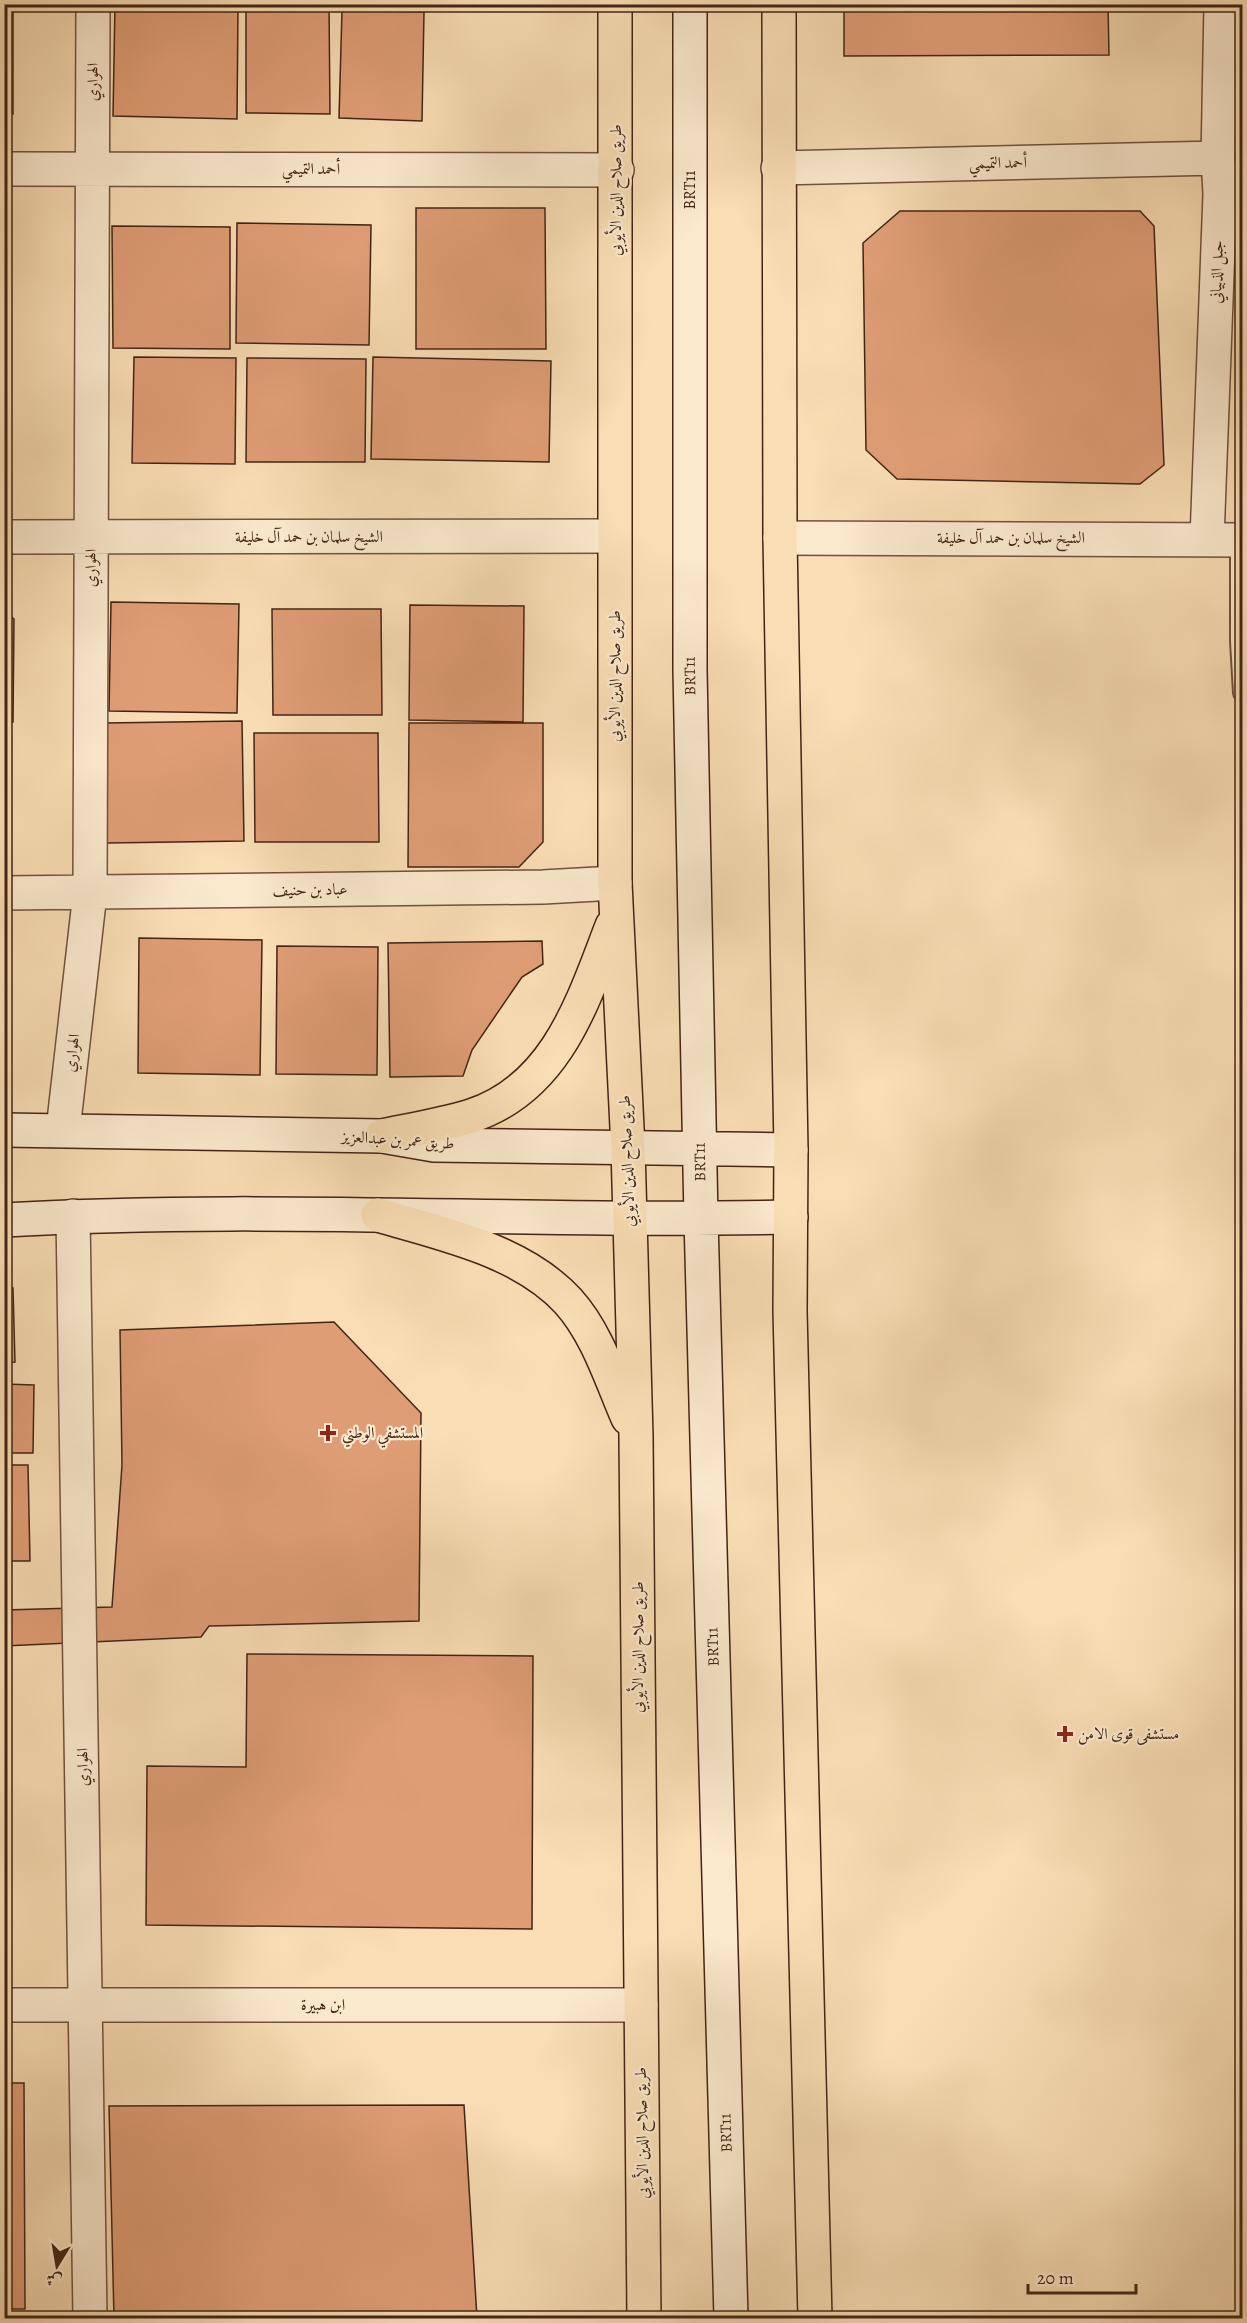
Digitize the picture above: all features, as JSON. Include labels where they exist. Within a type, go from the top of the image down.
[{"type":"main road","name":"طريق صلاح الدين الأيوبي","points":[[615,4],[617,170],[614,536],[615,883],[628,1148],[636,1436],[644,2319]]},
{"type":"main road","points":[[779,4],[780,538],[791,1346],[815,2319]]},
{"type":"main road","points":[[382,1137],[472,1116],[523,1089],[542,1070],[572,1027],[616,915]]},
{"type":"main road","points":[[378,1215],[460,1239],[516,1264],[552,1286],[569,1302],[599,1349],[636,1436]]},
{"type":"street","name":"الهواري","points":[[63,1130],[90,893],[93,4]]},
{"type":"street","name":"BRT11","points":[[690,4],[690,670],[701,1219],[731,2319]]},
{"type":"street","name":"جبل الذبياني","points":[[1221,4],[1218,158],[1231,194],[1229,540]]},
{"type":"street","name":"أحمد التميمي","points":[[778,168],[1218,158]]},
{"type":"street","name":"أحمد التميمي","points":[[4,169],[617,170]]},
{"type":"street","name":"الشيخ سلمان بن حمد آل خليفة","points":[[4,537],[614,536]]},
{"type":"street","name":"الشيخ سلمان بن حمد آل خليفة","points":[[780,538],[1229,540]]},
{"type":"street","name":"عباد بن حنيف","points":[[4,893],[543,887],[615,883]]},
{"type":"street","name":"طريق عمر بن عبدالعزيز","points":[[4,1130],[382,1137],[434,1145],[790,1150]]},
{"type":"street","points":[[4,1220],[73,1216],[378,1215],[629,1219],[791,1217]]},
{"type":"street","name":"الهواري","points":[[73,1216],[87,2005],[90,2319]]},
{"type":"street","name":"ابن هبيرة","points":[[4,2005],[640,2005]]},
{"type":"lane","points":[[1229,540],[1242,693]]},
{"type":"building","points":[[4,4],[13,4],[13,114],[4,114]]},
{"type":"building","points":[[246,4],[329,4],[330,114],[246,113]]},
{"type":"building","points":[[844,4],[1108,4],[1109,55],[844,56]]},
{"type":"building","points":[[115,5],[238,8],[237,119],[113,116]]},
{"type":"building","points":[[342,10],[424,12],[422,121],[339,118]]},
{"type":"building","points":[[416,208],[545,208],[546,349],[416,349]]},
{"type":"building","points":[[900,211],[1140,211],[1154,226],[1164,465],[1140,484],[897,479],[866,450],[863,243]]},
{"type":"building","points":[[4,223],[7,223],[6,338],[4,338]]},
{"type":"building","points":[[237,223],[371,225],[369,345],[236,343]]},
{"type":"building","points":[[112,226],[230,227],[230,349],[113,348]]},
{"type":"building","points":[[4,348],[10,349],[8,466],[4,466]]},
{"type":"building","points":[[134,357],[236,358],[235,464],[132,463]]},
{"type":"building","points":[[373,357],[551,361],[549,462],[371,459]]},
{"type":"building","points":[[247,358],[366,359],[365,462],[246,462]]},
{"type":"building","points":[[111,602],[239,604],[237,713],[109,711]]},
{"type":"building","points":[[410,605],[524,606],[523,722],[409,720]]},
{"type":"building","points":[[272,609],[381,609],[382,715],[273,715]]},
{"type":"building","points":[[4,612],[14,619],[13,722],[4,722]]},
{"type":"building","points":[[242,721],[244,841],[107,843],[105,723]]},
{"type":"building","points":[[409,723],[543,723],[543,842],[519,867],[408,867]]},
{"type":"building","points":[[254,733],[378,733],[379,842],[255,842]]},
{"type":"building","points":[[139,938],[262,940],[260,1075],[138,1073]]},
{"type":"building","points":[[542,941],[543,964],[522,977],[472,1050],[463,1076],[390,1077],[388,943]]},
{"type":"building","points":[[277,946],[378,947],[377,1075],[276,1074]]},
{"type":"building","points":[[4,1288],[13,1288],[15,1362],[4,1363]]},
{"type":"building","points":[[334,1322],[421,1413],[419,1621],[209,1626],[201,1637],[4,1646],[4,1610],[112,1607],[122,1465],[120,1330]]},
{"type":"building","points":[[4,1384],[34,1385],[33,1453],[4,1453]]},
{"type":"building","points":[[4,1465],[28,1465],[30,1561],[4,1561]]},
{"type":"building","points":[[247,1654],[533,1656],[532,1929],[146,1925],[147,1766],[246,1767]]},
{"type":"building","points":[[4,2083],[24,2083],[25,2309],[4,2309]]},
{"type":"building","points":[[464,2105],[477,2318],[114,2318],[109,2106]]},
{"type":"place","name":"المستشفي الوطني","points":[[328,1433]]},
{"type":"place","name":"مستشفى قوى الامن","points":[[1065,1734]]}]
